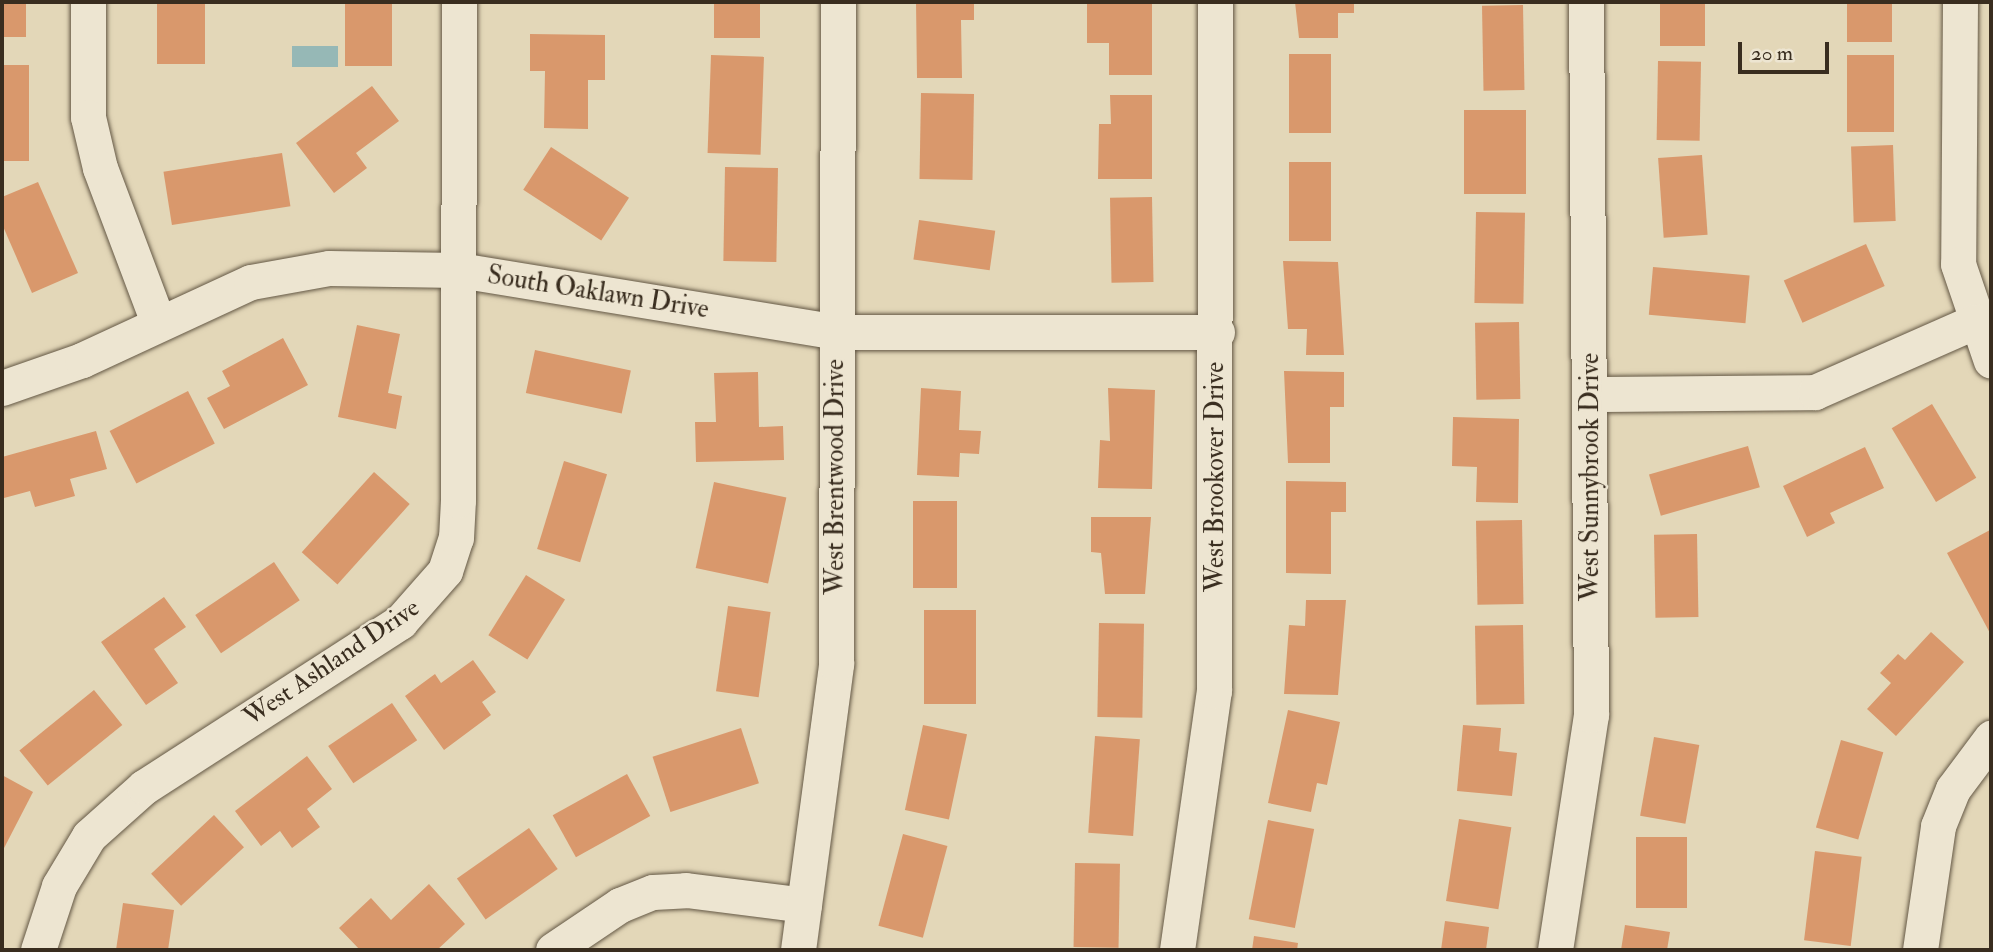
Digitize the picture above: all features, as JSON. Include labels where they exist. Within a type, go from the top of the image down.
[{"type":"street","points":[[88,2],[88,117],[100,168],[158,322]]},
{"type":"street","name":"West Ashland Drive","points":[[38,950],[59,887],[89,836],[144,787],[400,622],[444,571],[456,538],[458,500],[459,2]]},
{"type":"street","name":"West Brentwood Drive","points":[[797,950],[836,663],[838,2]]},
{"type":"street","name":"West Brookover Drive","points":[[1177,950],[1214,691],[1217,332],[1215,2]]},
{"type":"street","name":"West Sunnybrook Drive","points":[[1555,950],[1591,715],[1591,394],[1586,2]]},
{"type":"street","points":[[1960,2],[1958,264],[1974,322],[1991,360]]},
{"type":"street","name":"South Oaklawn Drive","points":[[2,388],[82,360],[158,322],[290,271],[459,270],[837,332],[1217,332]]},
{"type":"street","points":[[1591,394],[1815,392],[1974,322]]},
{"type":"street","points":[[1920,950],[1938,826],[1953,789],[1991,738]]},
{"type":"street","points":[[554,950],[620,905],[653,892],[685,890],[804,905]]},
{"type":"water","points":[[292,46],[338,46],[338,67],[292,67]]},
{"type":"building","points":[[2,2],[26,2],[26,37],[2,37]]},
{"type":"building","points":[[157,2],[205,2],[205,64],[157,64]]},
{"type":"building","points":[[345,2],[392,2],[392,66],[345,66]]},
{"type":"building","points":[[714,2],[760,2],[760,38],[714,38]]},
{"type":"building","points":[[916,2],[974,2],[974,20],[961,20],[962,78],[917,78]]},
{"type":"building","points":[[1087,2],[1152,2],[1152,75],[1109,75],[1109,43],[1087,43]]},
{"type":"building","points":[[1295,2],[1354,2],[1354,13],[1338,13],[1338,38],[1299,38]]},
{"type":"building","points":[[1660,2],[1705,2],[1705,46],[1660,46]]},
{"type":"building","points":[[1847,2],[1892,2],[1892,42],[1847,42]]},
{"type":"building","points":[[1523,5],[1524,90],[1483,91],[1482,6]]},
{"type":"building","points":[[530,34],[605,35],[605,80],[588,80],[588,129],[544,128],[545,71],[530,71]]},
{"type":"building","points":[[1289,54],[1331,54],[1331,133],[1289,133]]},
{"type":"building","points":[[711,55],[764,57],[761,155],[708,153]]},
{"type":"building","points":[[1847,55],[1894,55],[1894,132],[1847,132]]},
{"type":"building","points":[[1658,61],[1701,62],[1700,141],[1657,140]]},
{"type":"building","points":[[2,65],[29,65],[29,161],[2,161]]},
{"type":"building","points":[[372,86],[399,121],[356,153],[367,168],[334,193],[296,143]]},
{"type":"building","points":[[921,93],[974,94],[972,180],[919,179]]},
{"type":"building","points":[[1110,95],[1152,95],[1152,179],[1098,179],[1099,124],[1111,124]]},
{"type":"building","points":[[1464,110],[1526,110],[1526,194],[1464,194]]},
{"type":"building","points":[[1893,145],[1896,221],[1854,222],[1851,146]]},
{"type":"building","points":[[551,147],[629,198],[601,240],[523,190]]},
{"type":"building","points":[[282,153],[290,206],[172,225],[163,172]]},
{"type":"building","points":[[1702,155],[1708,235],[1664,238],[1658,158]]},
{"type":"building","points":[[1289,162],[1331,162],[1331,241],[1289,241]]},
{"type":"building","points":[[725,167],[778,168],[776,262],[723,261]]},
{"type":"building","points":[[38,182],[78,273],[32,293],[2,224],[2,197]]},
{"type":"building","points":[[1152,197],[1153,282],[1111,283],[1110,198]]},
{"type":"building","points":[[1476,212],[1525,213],[1523,304],[1474,303]]},
{"type":"building","points":[[919,220],[995,231],[990,270],[913,260]]},
{"type":"building","points":[[1866,244],[1885,286],[1802,323],[1784,281]]},
{"type":"building","points":[[1283,261],[1338,262],[1344,355],[1306,355],[1307,329],[1288,329]]},
{"type":"building","points":[[1653,267],[1750,275],[1745,323],[1649,315]]},
{"type":"building","points":[[1519,322],[1520,399],[1476,400],[1475,323]]},
{"type":"building","points":[[357,325],[400,334],[388,393],[402,396],[396,429],[338,417]]},
{"type":"building","points":[[283,338],[308,385],[224,429],[207,398],[230,386],[222,371]]},
{"type":"building","points":[[535,350],[631,370],[622,413],[526,393]]},
{"type":"building","points":[[1284,371],[1344,372],[1344,407],[1330,407],[1330,463],[1288,463]]},
{"type":"building","points":[[758,372],[759,427],[783,426],[784,460],[696,462],[695,422],[716,422],[714,373]]},
{"type":"building","points":[[921,388],[961,391],[959,430],[981,431],[979,454],[960,453],[959,477],[917,475]]},
{"type":"building","points":[[1108,388],[1155,390],[1152,489],[1098,488],[1100,440],[1110,441]]},
{"type":"building","points":[[188,391],[215,444],[136,484],[110,431]]},
{"type":"building","points":[[1932,404],[1976,478],[1936,502],[1892,428]]},
{"type":"building","points":[[1453,417],[1519,419],[1518,503],[1476,502],[1477,467],[1452,466]]},
{"type":"building","points":[[96,431],[107,469],[70,479],[75,496],[35,507],[30,491],[4,498],[2,457]]},
{"type":"building","points":[[1748,446],[1760,487],[1661,516],[1649,474]]},
{"type":"building","points":[[1865,447],[1884,488],[1830,513],[1835,523],[1807,537],[1783,486]]},
{"type":"building","points":[[564,461],[607,474],[580,562],[537,549]]},
{"type":"building","points":[[374,472],[410,504],[337,584],[302,552]]},
{"type":"building","points":[[1286,481],[1346,482],[1346,512],[1331,512],[1331,574],[1286,573]]},
{"type":"building","points":[[714,482],[786,497],[768,583],[696,568]]},
{"type":"building","points":[[913,501],[957,501],[957,588],[913,588]]},
{"type":"building","points":[[1091,517],[1151,517],[1145,594],[1105,594],[1101,553],[1091,552]]},
{"type":"building","points":[[1522,520],[1523,604],[1477,605],[1476,521]]},
{"type":"building","points":[[1991,531],[1991,635],[1947,553]]},
{"type":"building","points":[[1697,534],[1698,617],[1655,618],[1654,535]]},
{"type":"building","points":[[274,562],[300,600],[221,653],[195,615]]},
{"type":"building","points":[[526,575],[565,599],[527,660],[488,635]]},
{"type":"building","points":[[164,597],[186,627],[154,649],[178,683],[146,705],[101,642]]},
{"type":"building","points":[[1306,600],[1346,600],[1338,695],[1284,694],[1289,625],[1305,626]]},
{"type":"building","points":[[728,606],[771,612],[759,697],[716,691]]},
{"type":"building","points":[[924,610],[976,610],[976,704],[924,704]]},
{"type":"building","points":[[1099,623],[1144,624],[1142,718],[1097,717]]},
{"type":"building","points":[[1523,625],[1524,704],[1476,705],[1475,626]]},
{"type":"building","points":[[1931,632],[1964,662],[1896,736],[1867,709],[1891,683],[1880,673],[1898,654],[1905,660]]},
{"type":"building","points":[[473,660],[496,692],[482,702],[491,715],[444,750],[405,696],[435,674],[441,683]]},
{"type":"building","points":[[94,690],[122,725],[48,785],[19,750]]},
{"type":"building","points":[[392,703],[417,740],[353,783],[328,746]]},
{"type":"building","points":[[1288,710],[1340,722],[1327,785],[1317,783],[1311,812],[1268,803]]},
{"type":"building","points":[[923,725],[967,734],[949,819],[905,810]]},
{"type":"building","points":[[1463,725],[1501,728],[1499,751],[1517,753],[1512,796],[1457,791]]},
{"type":"building","points":[[741,728],[759,783],[670,812],[653,757]]},
{"type":"building","points":[[1095,736],[1140,739],[1133,836],[1088,833]]},
{"type":"building","points":[[1654,737],[1699,745],[1685,824],[1640,816]]},
{"type":"building","points":[[1841,740],[1883,752],[1858,840],[1816,827]]},
{"type":"building","points":[[307,756],[332,789],[307,809],[320,827],[292,848],[280,831],[261,846],[235,811]]},
{"type":"building","points":[[627,774],[650,816],[576,857],[553,815]]},
{"type":"building","points":[[2,775],[33,792],[2,852]]},
{"type":"building","points":[[214,815],[244,847],[181,906],[151,874]]},
{"type":"building","points":[[1459,819],[1511,827],[1498,909],[1446,901]]},
{"type":"building","points":[[1268,820],[1314,829],[1295,928],[1249,919]]},
{"type":"building","points":[[529,828],[558,869],[486,919],[457,878]]},
{"type":"building","points":[[903,834],[947,846],[923,938],[878,926]]},
{"type":"building","points":[[1636,837],[1687,837],[1687,908],[1636,908]]},
{"type":"building","points":[[1815,851],[1862,857],[1851,946],[1804,940]]},
{"type":"building","points":[[1075,863],[1120,864],[1119,948],[1074,947]]},
{"type":"building","points":[[429,884],[465,924],[437,950],[360,950],[339,928],[371,898],[391,920]]},
{"type":"building","points":[[123,903],[174,910],[168,950],[116,950]]},
{"type":"building","points":[[1445,921],[1489,927],[1486,950],[1441,950]]},
{"type":"building","points":[[1625,925],[1670,932],[1667,950],[1621,950]]},
{"type":"building","points":[[1254,936],[1298,943],[1297,950],[1252,950]]}]
